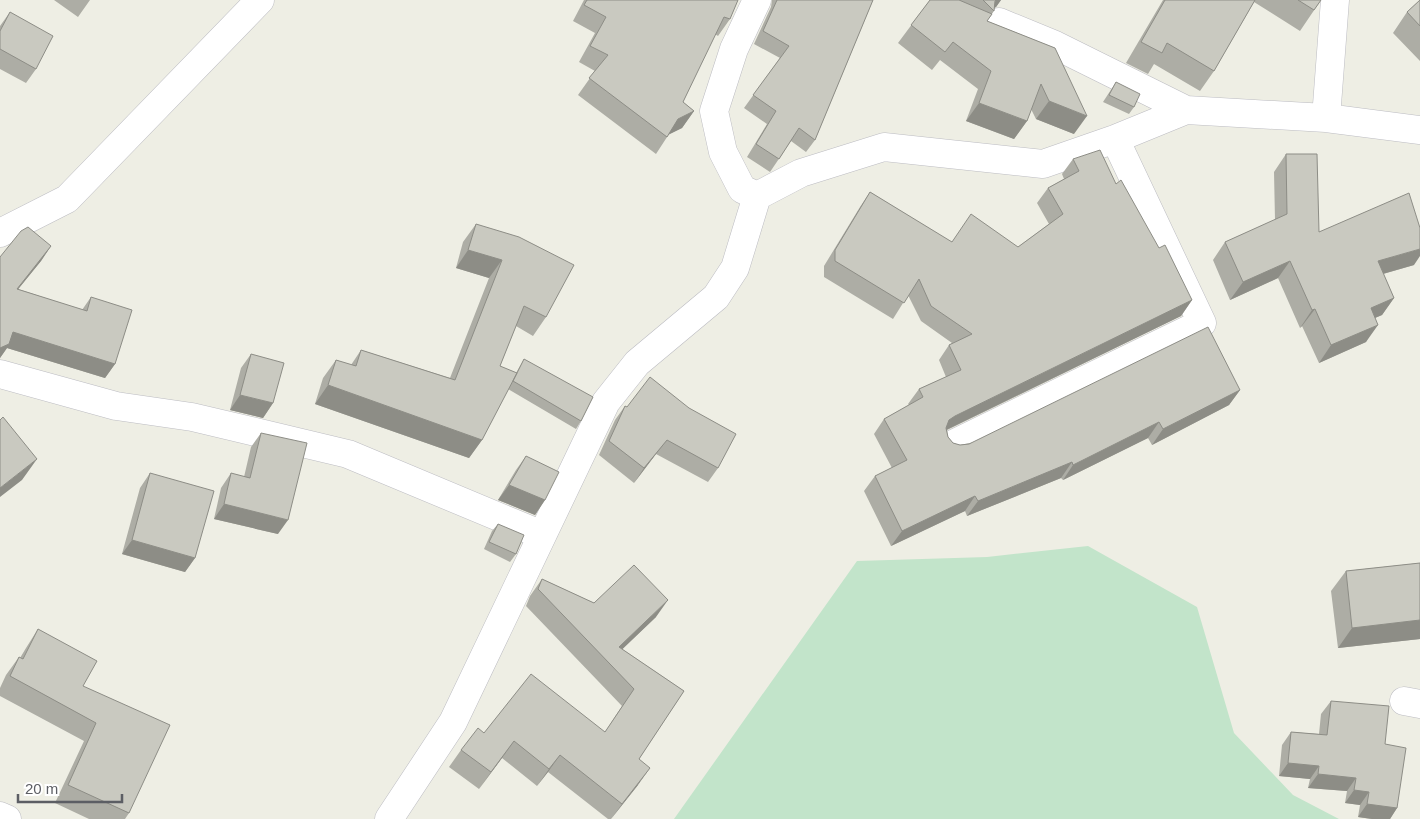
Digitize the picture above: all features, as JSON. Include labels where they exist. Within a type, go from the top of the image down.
[{"type":"street","points":[[0,233],[67,199],[260,0]]},
{"type":"street","points":[[757,0],[734,49],[714,110],[723,152],[742,189],[757,196]]},
{"type":"street","points":[[1326,118],[1335,0]]},
{"type":"street","points":[[999,22],[1055,45],[1186,110],[1326,118],[1420,130]]},
{"type":"street","points":[[389,819],[453,722],[606,402],[637,363],[716,297],[735,268],[757,196],[801,173],[884,147],[1043,164],[1115,139],[1186,110]]},
{"type":"street","points":[[951,446],[1202,323],[1115,139]]},
{"type":"street","points":[[0,374],[116,406],[192,417],[348,454],[542,535]]},
{"type":"street","points":[[0,816],[7,819]]},
{"type":"green space","points":[[1088,546],[1197,607],[1234,733],[1293,795],[1339,819],[674,819],[857,561],[987,557]]},
{"type":"building","points":[[587,0],[738,0],[730,19],[724,17],[683,102],[694,111],[678,119],[667,137],[589,78],[608,55],[590,46],[606,17],[584,5]]},
{"type":"building","points":[[777,0],[873,0],[815,140],[799,128],[779,159],[756,144],[776,111],[753,95],[789,46],[763,31]]},
{"type":"building","points":[[930,0],[959,0],[992,14],[987,21],[1055,48],[1087,116],[1049,101],[1041,84],[1027,121],[979,103],[991,71],[953,42],[945,52],[911,25]]},
{"type":"building","points":[[983,0],[996,0],[994,11]]},
{"type":"building","points":[[1165,0],[1255,0],[1214,71],[1167,43],[1162,53],[1141,42]]},
{"type":"building","points":[[1298,0],[1321,0],[1314,10]]},
{"type":"building","points":[[1420,0],[1420,26],[1407,12]]},
{"type":"building","points":[[10,12],[53,36],[36,69],[0,49],[0,31]]},
{"type":"building","points":[[1116,82],[1140,94],[1134,107],[1109,95]]},
{"type":"building","points":[[1100,150],[1116,184],[1121,180],[1159,248],[1165,245],[1192,300],[955,416],[949,420],[946,428],[948,437],[953,443],[960,445],[969,444],[1208,327],[1240,390],[1163,429],[1159,422],[1073,465],[1072,462],[978,501],[975,496],[902,531],[875,476],[907,460],[884,419],[923,397],[919,389],[961,370],[949,345],[972,334],[931,306],[919,279],[904,303],[835,261],[835,250],[870,192],[952,242],[971,214],[1018,247],[1063,214],[1048,188],[1079,171],[1073,159]]},
{"type":"building","points":[[1286,154],[1317,154],[1319,232],[1409,193],[1420,228],[1420,249],[1378,261],[1394,298],[1371,308],[1378,325],[1331,345],[1315,309],[1312,310],[1290,261],[1243,282],[1225,242],[1287,214]]},
{"type":"building","points":[[476,224],[519,237],[574,265],[546,317],[524,306],[500,366],[517,373],[482,440],[328,385],[336,360],[356,366],[361,350],[455,380],[502,260],[468,250]]},
{"type":"building","points":[[28,227],[51,246],[17,289],[87,311],[91,297],[132,310],[115,364],[13,332],[9,344],[0,348],[0,257],[21,231]]},
{"type":"building","points":[[251,354],[284,363],[273,403],[240,395]]},
{"type":"building","points":[[524,359],[593,397],[581,421],[513,381]]},
{"type":"building","points":[[650,377],[689,408],[736,434],[718,468],[667,440],[644,468],[609,441],[625,406],[627,407]]},
{"type":"building","points":[[3,417],[37,459],[0,488],[0,420]]},
{"type":"building","points":[[261,433],[307,443],[288,520],[224,504],[231,473],[250,478]]},
{"type":"building","points":[[526,456],[559,472],[545,500],[509,485]]},
{"type":"building","points":[[150,473],[214,491],[195,558],[132,540]]},
{"type":"building","points":[[498,524],[524,535],[516,554],[489,542]]},
{"type":"building","points":[[1420,563],[1420,620],[1352,628],[1346,571]]},
{"type":"building","points":[[634,565],[668,600],[619,647],[684,691],[639,759],[650,768],[622,804],[560,755],[549,769],[514,741],[491,772],[461,750],[478,728],[484,733],[531,674],[605,732],[634,689],[538,589],[542,579],[594,603]]},
{"type":"building","points":[[38,629],[97,661],[83,686],[170,725],[129,813],[68,785],[96,723],[10,676],[19,657],[23,659]]},
{"type":"building","points":[[1331,701],[1389,706],[1385,744],[1406,748],[1397,808],[1367,804],[1369,792],[1354,790],[1356,778],[1318,774],[1319,766],[1288,763],[1291,732],[1327,735]]}]
